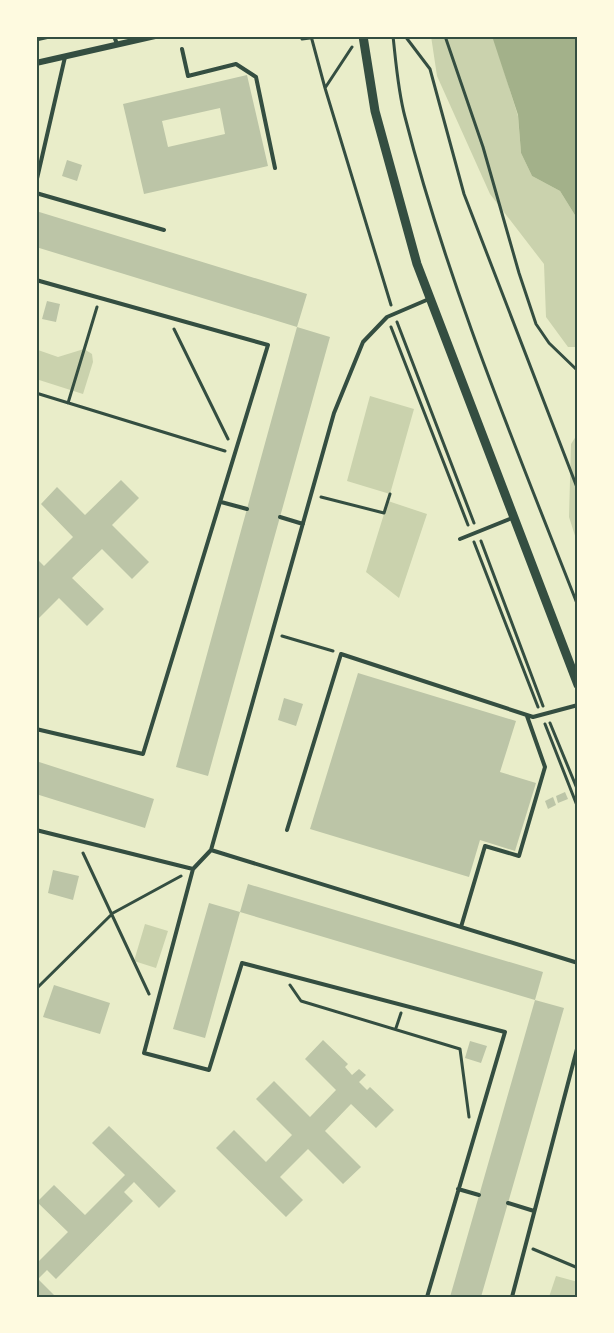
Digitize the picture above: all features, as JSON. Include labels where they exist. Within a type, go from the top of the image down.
[{"type":"street","points":[[36,63],[155,36]]},
{"type":"street","points":[[363,36],[375,111],[429,299],[578,685]]},
{"type":"lane","points":[[114,36],[117,44]]},
{"type":"lane","points":[[182,49],[188,76],[236,64],[256,77],[275,168]]},
{"type":"lane","points":[[36,183],[65,56]]},
{"type":"lane","points":[[36,193],[164,230]]},
{"type":"lane","points":[[36,280],[268,345],[143,754],[36,729]]},
{"type":"lane","points":[[427,1297],[505,1032],[242,963],[209,1070],[144,1053],[193,869],[211,850],[334,413],[363,342],[387,316],[429,299]]},
{"type":"lane","points":[[221,502],[247,509]]},
{"type":"lane","points":[[280,517],[303,524]]},
{"type":"lane","points":[[460,539],[513,517]]},
{"type":"lane","points":[[287,830],[341,654],[526,715],[544,714],[578,705]]},
{"type":"lane","points":[[461,927],[485,846],[519,856],[545,767],[526,715]]},
{"type":"lane","points":[[36,830],[193,869]]},
{"type":"lane","points":[[211,850],[578,963]]},
{"type":"lane","points":[[512,1297],[578,1045]]},
{"type":"lane","points":[[458,1189],[479,1195]]},
{"type":"lane","points":[[508,1203],[534,1211]]},
{"type":"path","points":[[36,40],[54,36]]},
{"type":"path","points":[[302,39],[326,36]]},
{"type":"path","points":[[393,36],[405,115],[450,267],[474,338],[578,606]]},
{"type":"path","points":[[405,36],[430,69],[464,194],[578,489]]},
{"type":"path","points":[[445,36],[483,147],[536,324],[549,344],[578,371]]},
{"type":"path","points":[[311,37],[393,314],[477,532],[578,808]]},
{"type":"path","points":[[325,88],[354,45]]},
{"type":"path","points":[[68,403],[100,298]]},
{"type":"path","points":[[387,316],[471,534],[578,791]]},
{"type":"path","points":[[168,317],[235,454]]},
{"type":"path","points":[[36,393],[235,454]]},
{"type":"path","points":[[311,495],[384,513],[390,494]]},
{"type":"path","points":[[272,633],[341,654]]},
{"type":"path","points":[[77,840],[156,1009]]},
{"type":"path","points":[[36,989],[113,913],[193,869]]},
{"type":"path","points":[[282,974],[301,1001],[460,1049],[470,1118]]},
{"type":"path","points":[[396,1028],[403,1005]]},
{"type":"path","points":[[525,1245],[578,1268]]},
{"type":"shaded area","points":[[431,36],[492,36],[494,39],[518,116],[521,153],[532,176],[560,191],[578,220],[578,347],[568,347],[546,317],[544,264],[490,194],[437,76]]},
{"type":"shaded area","points":[[492,36],[578,36],[578,220],[560,191],[532,176],[521,153],[518,115]]},
{"type":"shaded area","points":[[84,349],[92,354],[93,362],[83,394],[36,379],[38,350],[58,357]]},
{"type":"shaded area","points":[[370,396],[414,409],[390,494],[347,481]]},
{"type":"shaded area","points":[[578,433],[578,545],[569,517],[571,444]]},
{"type":"shaded area","points":[[388,501],[427,514],[399,598],[366,572]]},
{"type":"shaded area","points":[[145,924],[168,931],[156,968],[134,961]]},
{"type":"shaded area","points":[[556,1276],[578,1282],[578,1297],[549,1297]]},
{"type":"building","points":[[247,75],[268,166],[144,194],[123,104]],"holes":[[[220,108],[225,134],[168,147],[162,121]]]},
{"type":"building","points":[[67,160],[82,165],[77,181],[62,176]]},
{"type":"building","points":[[36,211],[307,294],[297,327],[36,247]]},
{"type":"building","points":[[47,301],[60,304],[56,322],[42,319]]},
{"type":"building","points":[[297,327],[330,337],[208,776],[176,767]]},
{"type":"building","points":[[121,480],[139,498],[112,525],[149,562],[132,579],[102,549],[72,578],[104,609],[87,626],[59,598],[36,621],[36,558],[44,566],[73,537],[41,504],[57,487],[85,515]]},
{"type":"building","points":[[358,673],[516,721],[500,772],[536,783],[515,851],[480,840],[469,877],[310,829]]},
{"type":"building","points":[[284,698],[303,704],[296,726],[278,720]]},
{"type":"building","points":[[36,761],[154,799],[145,828],[36,794]]},
{"type":"building","points":[[565,792],[568,799],[558,803],[556,796]]},
{"type":"building","points":[[553,797],[556,805],[548,809],[545,801]]},
{"type":"building","points":[[53,870],[79,876],[73,900],[48,893]]},
{"type":"building","points":[[248,884],[543,972],[535,1000],[240,912]]},
{"type":"building","points":[[209,903],[240,912],[205,1038],[173,1029]]},
{"type":"building","points":[[54,985],[110,1003],[100,1034],[43,1017]]},
{"type":"building","points":[[535,1000],[564,1008],[481,1297],[450,1297]]},
{"type":"building","points":[[323,1040],[348,1064],[345,1067],[352,1075],[359,1069],[366,1075],[359,1082],[367,1090],[370,1087],[394,1110],[376,1128],[351,1104],[325,1131],[361,1167],[343,1184],[308,1149],[280,1177],[303,1200],[286,1217],[216,1148],[234,1130],[266,1162],[292,1135],[256,1099],[274,1081],[310,1117],[336,1090],[305,1059]]},
{"type":"building","points":[[470,1041],[487,1046],[481,1063],[465,1058]]},
{"type":"building","points":[[109,1126],[176,1191],[159,1208],[134,1182],[124,1192],[133,1201],[56,1279],[47,1270],[38,1279],[56,1297],[36,1297],[36,1264],[68,1232],[37,1202],[54,1185],[85,1215],[125,1175],[92,1143]]}]
